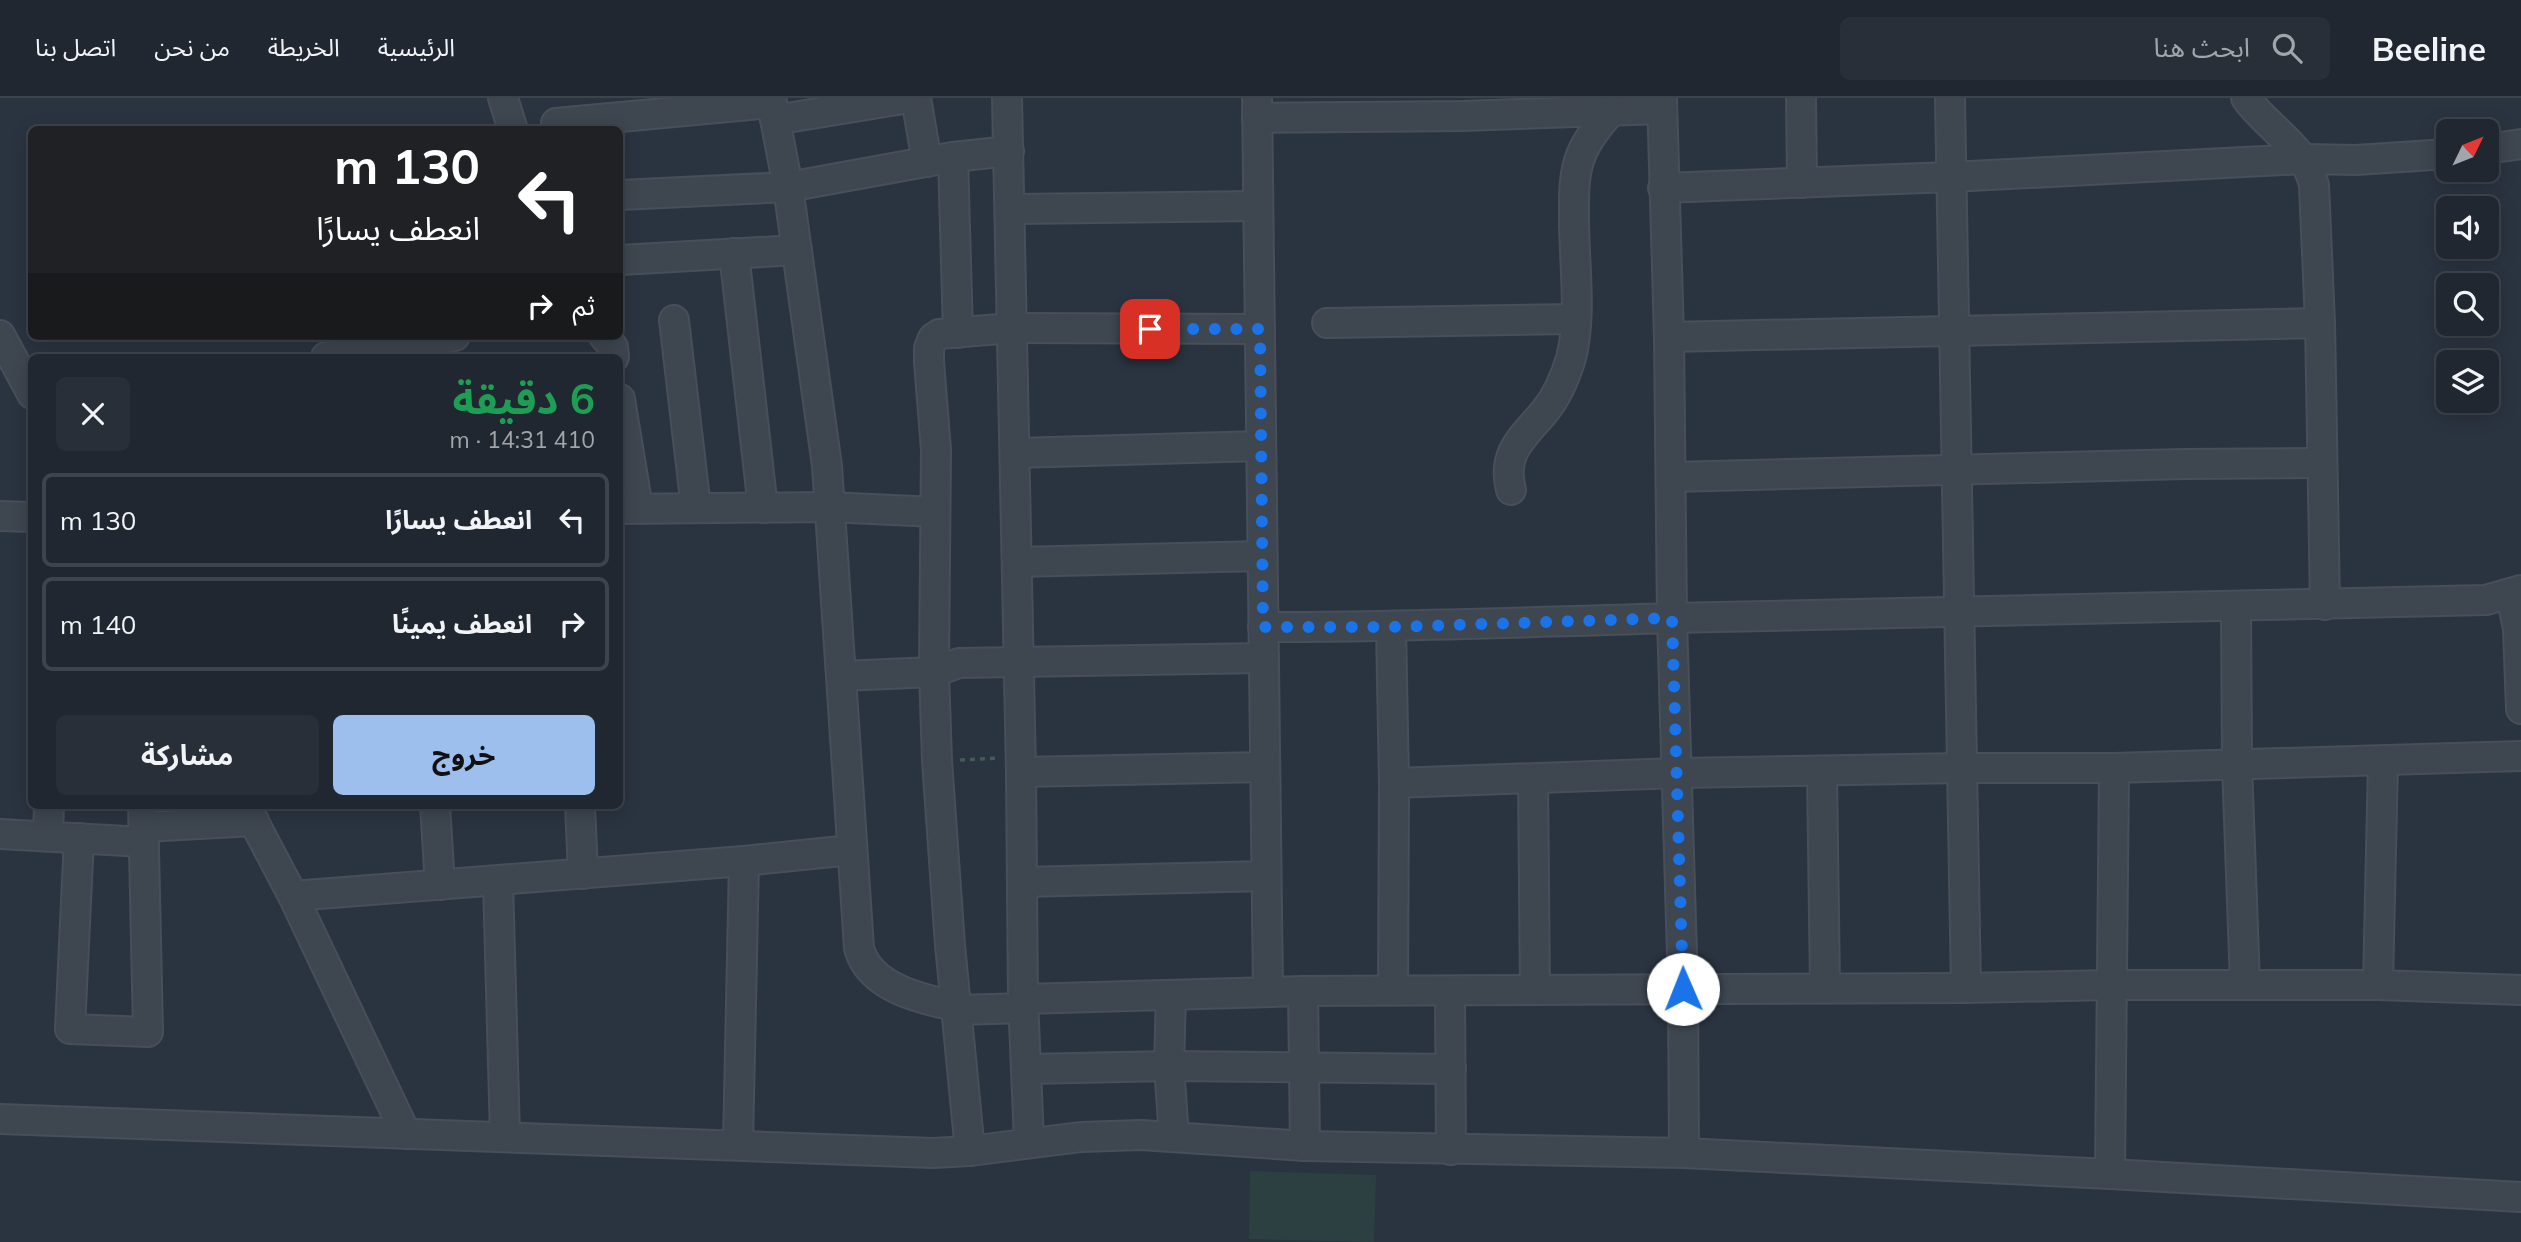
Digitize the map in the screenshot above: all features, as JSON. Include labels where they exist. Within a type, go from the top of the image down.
[{"type":"street","points":[[503,98],[512,126]]},
{"type":"street","points":[[556,117],[638,107],[773,107],[909,98]]},
{"type":"street","points":[[916,98],[940,159],[958,332]]},
{"type":"street","points":[[1009,98],[1024,1004],[1029,1142]]},
{"type":"street","points":[[1801,98],[1802,183]]},
{"type":"street","points":[[1950,98],[1966,988]]},
{"type":"street","points":[[2246,98],[2256,112],[2304,159],[2311,170],[2314,185],[2320,323],[2325,605]]},
{"type":"street","points":[[1268,992],[1257,108],[1463,116],[1611,111],[1662,103],[1672,477],[1672,618],[1683,989],[1684,1153]]},
{"type":"street","points":[[773,107],[788,187],[827,466],[858,939],[866,966],[894,987],[955,1008],[1171,995],[1393,989],[1450,992],[1535,989],[2245,984],[2521,990]]},
{"type":"street","points":[[1511,490],[1507,477],[1508,461],[1522,437],[1545,411],[1565,380],[1573,351],[1576,318],[1574,184],[1581,155],[1611,111]]},
{"type":"street","points":[[2499,148],[2521,145]]},
{"type":"street","points":[[623,195],[788,187],[940,159],[1009,151]]},
{"type":"street","points":[[1663,188],[2436,155]]},
{"type":"street","points":[[1010,209],[1258,206]]},
{"type":"street","points":[[623,260],[796,250]]},
{"type":"street","points":[[734,253],[763,508]]},
{"type":"street","points":[[1327,323],[1576,318]]},
{"type":"street","points":[[674,320],[696,508]]},
{"type":"street","points":[[1669,337],[2320,323]]},
{"type":"street","points":[[970,1151],[955,1008],[937,761],[934,672],[936,450],[929,348],[933,338],[939,334],[1012,328],[1260,329]]},
{"type":"street","points":[[0,335],[28,387]]},
{"type":"street","points":[[392,354],[414,353],[427,342],[436,340]]},
{"type":"street","points":[[623,441],[629,508],[830,507],[935,512]]},
{"type":"street","points":[[1015,453],[1261,446]]},
{"type":"street","points":[[1672,477],[2322,463]]},
{"type":"street","points":[[0,516],[28,517]]},
{"type":"street","points":[[1017,562],[1262,556]]},
{"type":"street","points":[[1263,627],[1391,627],[1672,618],[2236,608],[2486,600],[2516,592],[2521,709]]},
{"type":"street","points":[[2236,608],[2237,764],[2245,984]]},
{"type":"street","points":[[1391,627],[1394,783],[1393,989]]},
{"type":"street","points":[[841,676],[934,672],[959,663],[1264,658]]},
{"type":"street","points":[[1394,783],[1678,773],[2114,768],[2521,756]]},
{"type":"street","points":[[2378,985],[2383,762]]},
{"type":"street","points":[[1021,764],[1265,767]]},
{"type":"street","points":[[2110,1174],[2114,768]]},
{"type":"street","points":[[1822,772],[1825,988]]},
{"type":"street","points":[[1533,779],[1535,989]]},
{"type":"street","points":[[48,836],[49,809]]},
{"type":"street","points":[[435,809],[440,885]]},
{"type":"street","points":[[580,809],[583,874]]},
{"type":"street","points":[[0,834],[79,838],[144,824],[250,813],[293,896],[406,1135]]},
{"type":"street","points":[[79,838],[70,1029],[148,1032],[144,824]]},
{"type":"street","points":[[293,896],[744,861],[851,850]]},
{"type":"street","points":[[738,1145],[744,861]]},
{"type":"street","points":[[1022,882],[1266,876]]},
{"type":"street","points":[[498,881],[505,1137]]},
{"type":"street","points":[[1303,991],[1306,1146]]},
{"type":"street","points":[[1450,992],[1451,1150]]},
{"type":"street","points":[[1171,995],[1169,1066],[1174,1137]]},
{"type":"street","points":[[1027,1069],[1169,1066],[1451,1069]]},
{"type":"street","points":[[0,1119],[900,1152],[970,1151],[1029,1142],[1141,1135],[1306,1146],[1684,1153],[2521,1197]]},
{"type":"path","points":[[937,761],[1021,764]]},
{"type":"green space","points":[[1250,1171],[1376,1175],[1374,1242],[1249,1239]]},
{"type":"route","points":[[1150,329],[1260,329],[1263,627],[1391,627],[1672,618],[1683,989]]}]
